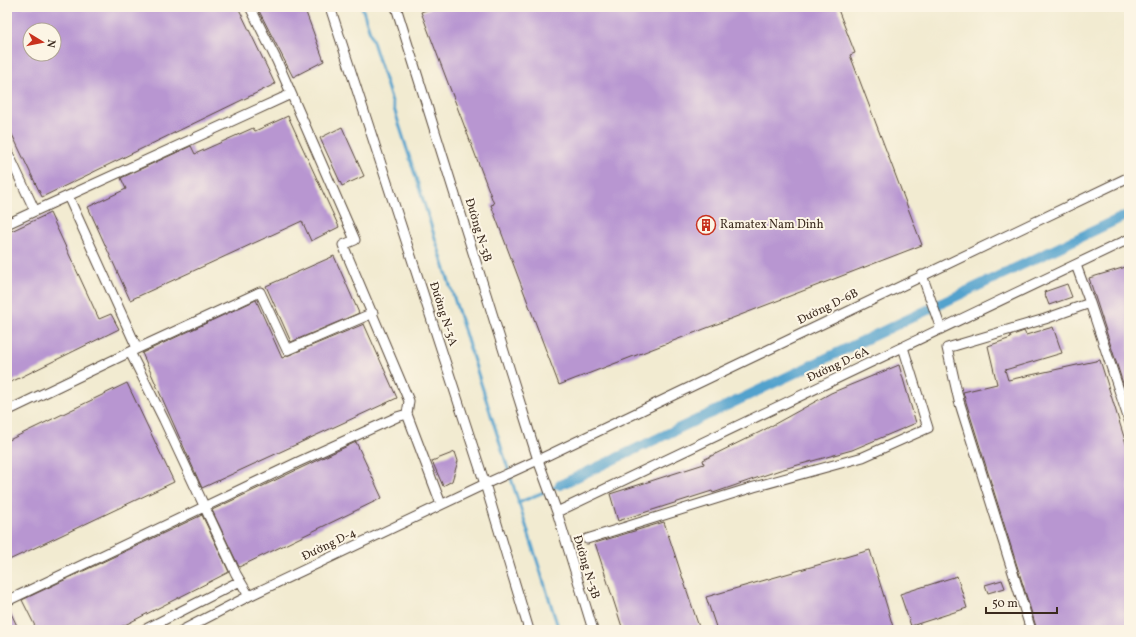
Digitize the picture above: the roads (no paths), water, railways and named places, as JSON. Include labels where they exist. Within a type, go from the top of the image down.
[{"type":"street","points":[[250,7],[277,61],[355,240],[343,245],[409,401],[407,414],[441,504]]},
{"type":"street","name":"Đường N-3A","points":[[330,7],[485,484],[529,630]]},
{"type":"street","name":"Đường N-3B","points":[[396,7],[593,630]]},
{"type":"street","points":[[7,224],[291,94]]},
{"type":"street","points":[[7,151],[35,211]]},
{"type":"street","name":"Đường D-6B","points":[[519,469],[1129,177]]},
{"type":"street","points":[[68,196],[134,350],[205,507],[240,581],[249,596]]},
{"type":"street","name":"Đường D-6A","points":[[556,512],[1129,239]]},
{"type":"street","points":[[1076,265],[1129,420]]},
{"type":"street","points":[[922,275],[941,329]]},
{"type":"street","points":[[7,411],[260,292],[287,350],[373,313]]},
{"type":"street","points":[[1031,630],[958,401],[947,348],[1090,304]]},
{"type":"street","points":[[587,539],[754,487],[863,457],[928,428],[903,347]]},
{"type":"street","points":[[7,601],[366,431],[407,414]]},
{"type":"street","name":"Đường D-4","points":[[183,630],[249,596],[441,504],[519,469]]},
{"type":"street","points":[[144,630],[240,581]]},
{"type":"waterway","points":[[362,7],[559,630]]},
{"type":"waterway","points":[[560,485],[1129,214]]},
{"type":"waterway","points":[[518,503],[560,485]]},
{"type":"place","name":"Ramatex Nam Dinh","points":[[706,225]]}]
